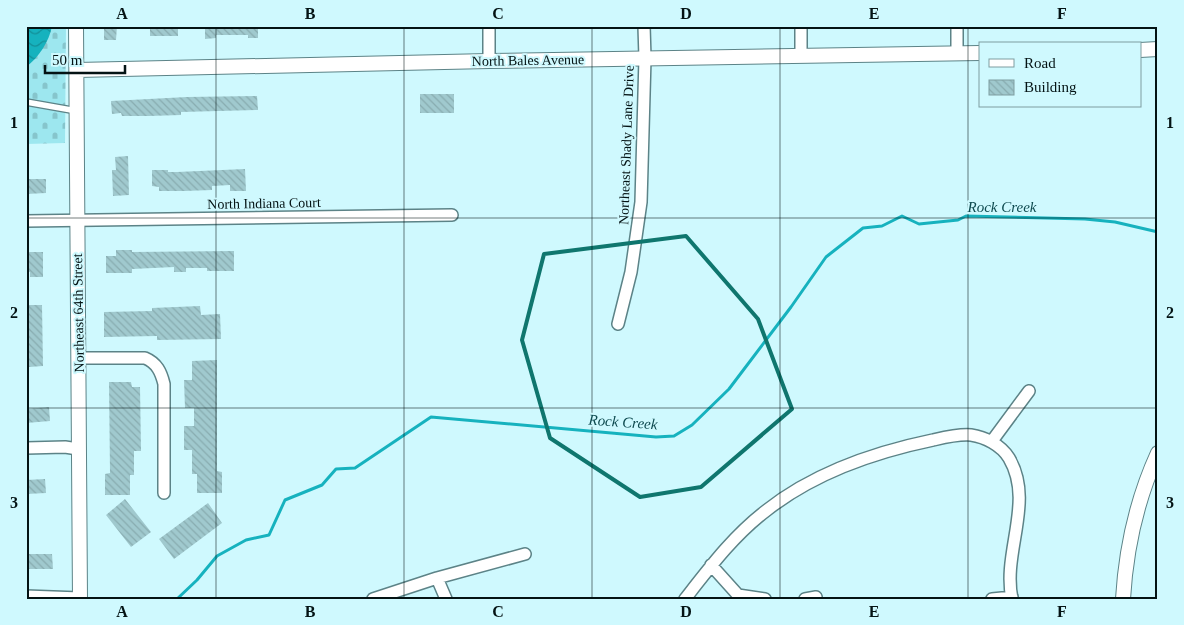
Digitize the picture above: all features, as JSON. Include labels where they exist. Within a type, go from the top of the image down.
[{"type":"street","name":"Northeast 64th Street","points":[[76,26],[80,598]]},
{"type":"street","points":[[489,26],[489,61]]},
{"type":"street","name":"Northeast Shady Lane Drive","points":[[618,324],[631,272],[641,202],[645,58],[644,26]]},
{"type":"street","points":[[801,26],[801,56]]},
{"type":"street","points":[[957,26],[957,53]]},
{"type":"street","points":[[1142,50],[1158,49]]},
{"type":"street","name":"North Bales Avenue","points":[[77,70],[979,52]]},
{"type":"street","name":"North Indiana Court","points":[[26,222],[452,215]]},
{"type":"street","points":[[78,358],[145,358],[158,368],[164,384],[164,494]]},
{"type":"street","points":[[992,441],[1028,391]]},
{"type":"street","points":[[685,599],[711,565],[743,530],[792,492],[820,477],[885,452],[931,440],[964,435],[979,436],[992,441],[1006,453],[1019,485],[1020,498],[1009,576],[1012,598],[992,599]]},
{"type":"street","points":[[26,448],[65,446],[78,448]]},
{"type":"street","points":[[1124,599],[1128,557],[1134,524],[1144,484],[1158,453]]},
{"type":"street","points":[[373,599],[437,578],[525,554]]},
{"type":"street","points":[[711,565],[738,595],[765,599]]},
{"type":"street","points":[[437,578],[446,599]]},
{"type":"street","points":[[26,596],[80,598]]},
{"type":"lane","points":[[26,102],[77,111]]},
{"type":"highlighted area","points":[[686,236],[758,319],[792,409],[701,487],[640,497],[550,438],[522,340],[544,254]]},
{"type":"green space","points":[[26,26],[66,26],[65,143],[26,144]]},
{"type":"water","points":[[26,26],[52,26],[49,38],[43,49],[26,67]]},
{"type":"building","points":[[104,26],[117,26],[116,40],[104,40]]},
{"type":"building","points":[[150,26],[178,26],[178,36],[150,36]]},
{"type":"building","points":[[205,26],[258,26],[258,38],[248,38],[248,35],[216,35],[216,38],[205,39]]},
{"type":"building","points":[[420,94],[454,94],[454,113],[420,113]]},
{"type":"building","points":[[257,96],[258,110],[181,112],[181,115],[149,116],[112,114],[111,101]]},
{"type":"building","points":[[128,156],[129,195],[113,196],[112,170],[116,170],[115,157]]},
{"type":"building","points":[[245,169],[246,191],[230,191],[230,185],[212,186],[212,190],[184,191],[159,191],[159,187],[152,186],[152,170],[177,172]]},
{"type":"building","points":[[26,179],[46,179],[46,193],[26,194]]},
{"type":"building","points":[[116,250],[132,250],[132,252],[234,251],[234,271],[207,271],[207,268],[186,268],[186,272],[174,272],[174,267],[132,269],[132,273],[106,273],[106,256],[116,256]]},
{"type":"building","points":[[26,252],[43,252],[43,277],[30,277],[30,272],[26,272]]},
{"type":"building","points":[[28,305],[42,305],[43,366],[29,367]]},
{"type":"building","points":[[200,306],[201,315],[220,314],[221,339],[157,340],[157,336],[104,337],[104,312],[152,311],[152,308]]},
{"type":"building","points":[[217,360],[217,471],[222,472],[222,493],[197,493],[197,474],[192,474],[192,450],[184,450],[184,426],[194,426],[194,408],[185,408],[184,380],[192,380],[192,361]]},
{"type":"building","points":[[109,382],[131,382],[132,387],[140,387],[141,451],[134,451],[134,475],[130,475],[130,495],[105,495],[105,474],[110,473]]},
{"type":"building","points":[[49,407],[50,421],[26,423],[26,409]]},
{"type":"building","points":[[45,479],[46,493],[26,494],[26,480]]},
{"type":"building","points":[[125,499],[151,532],[131,547],[106,515]]},
{"type":"building","points":[[208,503],[222,523],[174,559],[159,539]]},
{"type":"building","points":[[26,554],[52,554],[53,569],[26,569]]},
{"type":"waterway","name":"Rock Creek","points":[[177,599],[197,580],[217,556],[246,540],[269,535],[285,500],[322,485],[336,469],[355,468],[431,417],[656,437],[674,436],[692,425],[729,389],[826,257],[863,228],[882,226],[902,216],[919,224],[958,220],[966,216],[1085,219],[1115,222],[1158,232]]}]
